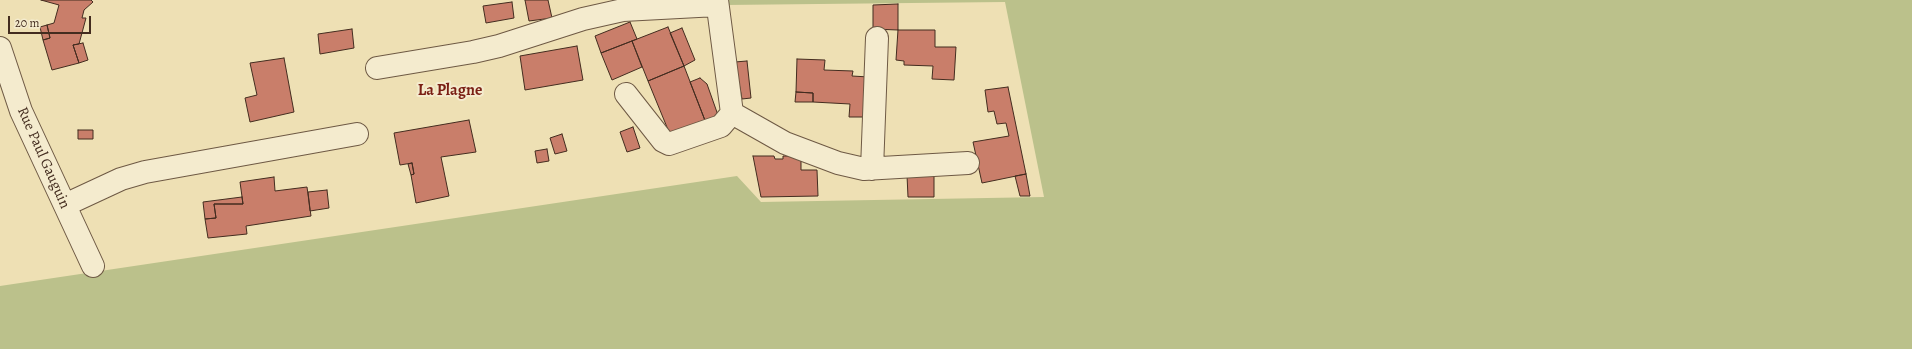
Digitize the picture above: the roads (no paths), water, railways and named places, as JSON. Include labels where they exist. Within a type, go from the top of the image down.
[{"type":"street","points":[[377,68],[473,52],[499,46],[583,19],[633,8],[717,2],[732,114]]},
{"type":"street","points":[[872,169],[878,38]]},
{"type":"street","name":"Rue Paul Gauguin","points":[[0,48],[21,111],[93,266]]},
{"type":"street","points":[[626,94],[664,141],[669,144],[721,126],[732,114]]},
{"type":"street","points":[[732,114],[785,143],[814,156],[838,163],[872,169],[968,163]]},
{"type":"street","points":[[65,205],[121,179],[145,172],[357,134]]},
{"type":"district","name":"La Plagne","points":[[450,91]]}]
